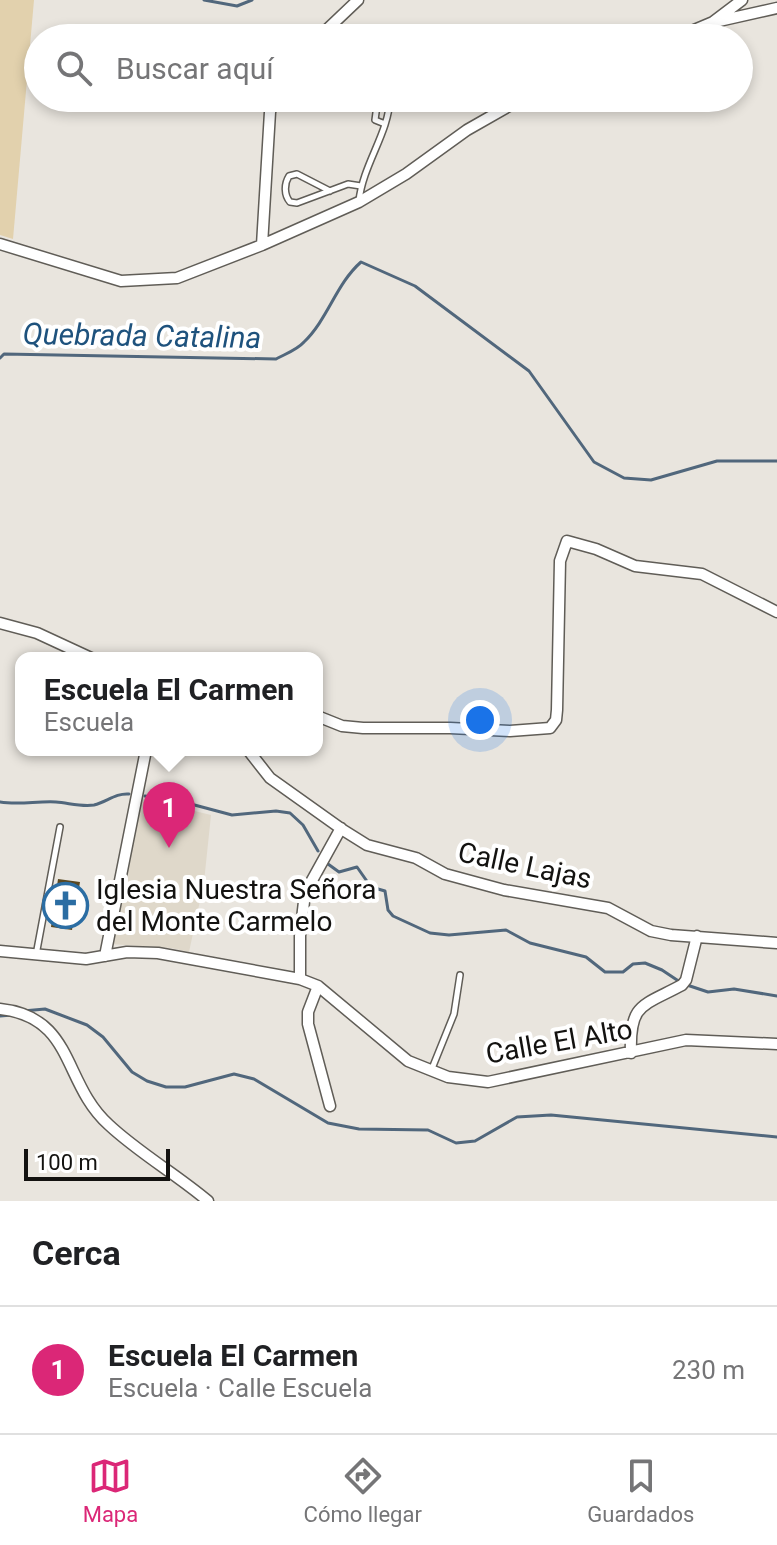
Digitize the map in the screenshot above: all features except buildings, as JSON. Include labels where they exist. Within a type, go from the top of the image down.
[{"type":"street","points":[[333,24],[358,0]]},
{"type":"street","points":[[713,22],[742,0]]},
{"type":"street","points":[[708,24],[777,8]]},
{"type":"street","points":[[262,245],[270,112]]},
{"type":"street","points":[[0,244],[121,281],[177,278],[359,202],[498,112]]},
{"type":"street","points":[[323,718],[342,726],[363,728],[510,731],[550,728],[556,720],[557,710],[560,561],[567,541],[596,549],[635,566],[702,574],[777,612]]},
{"type":"street","points":[[0,623],[37,633],[78,652]]},
{"type":"street","points":[[105,956],[145,756]]},
{"type":"street","name":"Calle Lajas","points":[[253,756],[270,778],[367,845],[416,858],[445,874],[504,890],[608,908],[651,931],[777,943]]},
{"type":"street","points":[[300,979],[300,936],[305,893],[341,828]]},
{"type":"street","points":[[631,1053],[633,1019],[645,1003],[682,985],[686,980],[697,936]]},
{"type":"street","name":"Calle El Alto","points":[[0,951],[86,959],[127,952],[158,953],[300,979],[318,986],[408,1061],[448,1077],[488,1082],[686,1040],[777,1044]]},
{"type":"street","points":[[318,986],[308,1012],[308,1024],[330,1106]]},
{"type":"street","points":[[0,1009],[22,1011],[44,1024],[60,1043],[83,1094],[107,1124],[208,1201]]},
{"type":"lane","points":[[376,112],[375,120],[385,124]]},
{"type":"lane","points":[[359,202],[367,165],[387,112]]},
{"type":"lane","points":[[330,191],[297,174],[289,176],[285,182],[287,198],[297,203],[330,191],[348,184],[361,186]]},
{"type":"lane","points":[[36,955],[60,827]]},
{"type":"lane","points":[[430,1072],[454,1014],[460,975]]},
{"type":"shaded area","points":[[0,0],[34,0],[32,24],[24,24],[24,112],[13,239],[0,235]]},
{"type":"shaded area","points":[[141,798],[211,815],[204,882],[189,952],[110,944]]},
{"type":"waterway","points":[[204,0],[237,6],[252,0]]},
{"type":"waterway","name":"Quebrada Catalina","points":[[0,358],[4,354],[276,359],[298,347],[312,333],[361,262],[415,286],[529,371],[594,462],[624,478],[651,480],[717,461],[777,461]]},
{"type":"waterway","points":[[0,802],[89,805],[129,794]]},
{"type":"waterway","points":[[145,796],[232,815],[276,811],[290,813],[303,825],[318,851]]},
{"type":"waterway","points":[[328,864],[339,872],[357,867],[371,887],[385,891],[388,910],[393,916],[430,933],[449,935],[506,930],[530,943],[586,957],[605,972],[623,972],[633,964],[645,963],[680,982]]},
{"type":"waterway","points":[[687,985],[708,992],[734,989],[777,996]]},
{"type":"waterway","points":[[23,1011],[45,1009],[87,1025],[103,1037],[132,1072],[147,1081],[166,1087],[185,1087],[234,1074],[254,1079],[328,1123],[359,1129],[428,1130],[456,1143],[475,1141],[517,1117],[551,1115],[777,1137]]},
{"type":"waterway","points":[[0,1016],[12,1015]]},
{"type":"place","name":"Escuela El Carmen","points":[[169,848]]},
{"type":"place","name":"Iglesia Nuestra Señora del Monte Carmelo","points":[[65,905]]}]
